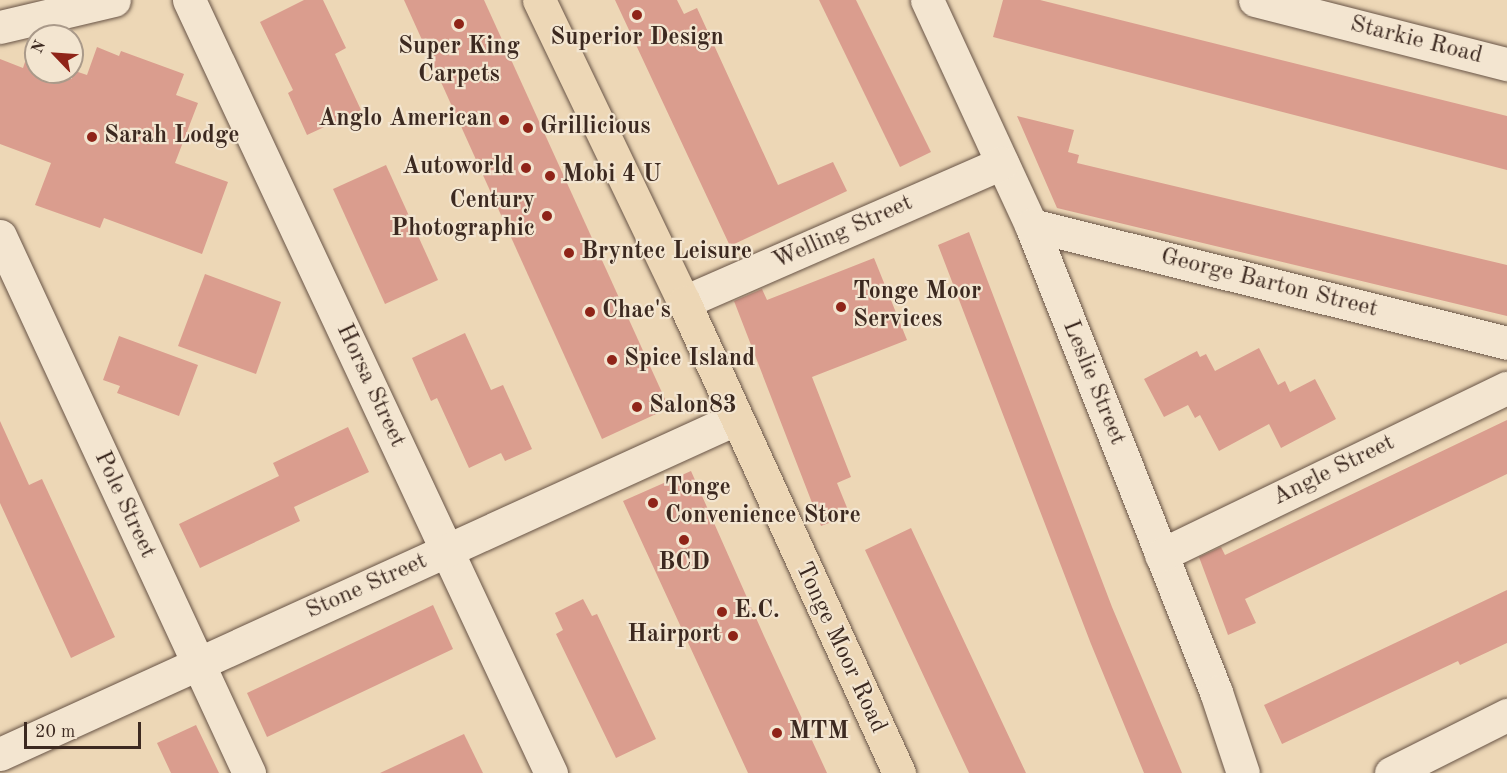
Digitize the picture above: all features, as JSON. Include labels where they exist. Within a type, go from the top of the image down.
[{"type":"main road","name":"Tonge Moor Road","points":[[539,0],[684,302],[735,419],[899,773]]},
{"type":"street","points":[[0,27],[114,0]]},
{"type":"street","name":"Horsa Street","points":[[189,0],[551,773]]},
{"type":"street","name":"Leslie Street","points":[[927,0],[1031,225],[1216,692],[1243,773]]},
{"type":"street","name":"Starkie Road","points":[[1256,0],[1507,64]]},
{"type":"street","name":"Welling Street","points":[[684,302],[1002,163]]},
{"type":"street","name":"George Barton Street","points":[[1031,225],[1507,343]]},
{"type":"street","name":"Pole Street","points":[[0,236],[249,773]]},
{"type":"street","name":"Angle Street","points":[[1161,555],[1507,388]]},
{"type":"street","name":"Stone Street","points":[[0,754],[735,419]]},
{"type":"street","points":[[1391,773],[1507,715]]},
{"type":"building","points":[[304,0],[323,0],[346,48],[335,54],[361,110],[307,135],[288,93],[293,90],[260,22]]},
{"type":"building","points":[[404,0],[484,0],[669,408],[602,439]]},
{"type":"building","points":[[615,0],[677,0],[684,14],[697,8],[778,185],[833,162],[847,191],[730,246]]},
{"type":"building","points":[[819,0],[856,0],[931,152],[900,167]]},
{"type":"building","points":[[1003,0],[1040,0],[1507,116],[1507,170],[993,37]]},
{"type":"building","name":"Sarah Lodge","points":[[97,47],[119,56],[121,51],[184,74],[176,95],[198,103],[175,163],[228,182],[202,254],[104,218],[100,228],[35,205],[51,163],[0,144],[0,59],[23,68],[24,65],[24,84],[84,84],[84,74],[87,75]]},
{"type":"building","points":[[1017,116],[1074,130],[1068,152],[1079,155],[1077,163],[1507,265],[1507,316],[1057,208]]},
{"type":"building","points":[[386,165],[438,280],[385,304],[333,189]]},
{"type":"building","points":[[969,232],[1112,607],[1182,773],[1144,773],[1091,644],[938,245]]},
{"type":"building","points":[[874,258],[907,340],[812,377],[851,477],[837,483],[850,515],[821,526],[734,301],[762,289],[767,300]]},
{"type":"building","points":[[205,274],[281,302],[256,374],[178,346]]},
{"type":"building","points":[[465,333],[491,390],[503,385],[532,449],[505,461],[501,453],[469,468],[437,398],[431,401],[412,358]]},
{"type":"building","points":[[119,336],[198,365],[179,416],[117,393],[120,386],[103,380]]},
{"type":"building","points":[[1259,348],[1278,385],[1285,381],[1290,392],[1315,379],[1336,419],[1281,448],[1269,424],[1219,451],[1200,415],[1195,418],[1188,405],[1164,417],[1144,379],[1197,351],[1200,357],[1206,354],[1215,371]]},
{"type":"building","points":[[1507,420],[1507,474],[1245,599],[1256,623],[1228,635],[1199,557],[1221,547],[1225,555]]},
{"type":"building","points":[[0,421],[29,485],[42,479],[115,637],[71,658],[0,503]]},
{"type":"building","points":[[348,427],[369,472],[294,507],[300,521],[200,568],[179,524],[279,476],[273,463]]},
{"type":"building","points":[[691,471],[827,773],[748,773],[623,501]]},
{"type":"building","points":[[911,528],[1026,773],[969,773],[865,550]]},
{"type":"building","points":[[1507,590],[1507,643],[1460,665],[1458,661],[1282,744],[1264,705]]},
{"type":"building","points":[[583,599],[592,616],[597,614],[656,739],[616,758],[556,634],[563,630],[555,613]]},
{"type":"building","points":[[433,605],[453,649],[267,737],[247,693]]},
{"type":"building","points":[[196,725],[219,773],[171,773],[157,743]]},
{"type":"building","points":[[464,734],[483,773],[380,773]]},
{"type":"place","name":"Superior Design","points":[[637,15]]},
{"type":"place","name":"Super King Carpets","points":[[459,24]]},
{"type":"place","name":"Anglo American","points":[[504,120]]},
{"type":"place","name":"Grillicious","points":[[528,128]]},
{"type":"place","name":"Sarah Lodge","points":[[92,137]]},
{"type":"place","name":"Autoworld","points":[[526,168]]},
{"type":"place","name":"Mobi 4 U","points":[[550,176]]},
{"type":"place","name":"Century Photographic","points":[[547,216]]},
{"type":"place","name":"Bryntec Leisure","points":[[569,253]]},
{"type":"place","name":"Tonge Moor Services","points":[[841,307]]},
{"type":"place","name":"Chae's","points":[[590,312]]},
{"type":"place","name":"Spice Island","points":[[612,360]]},
{"type":"place","name":"Salon83","points":[[637,407]]},
{"type":"place","name":"Tonge Convenience Store","points":[[653,503]]},
{"type":"place","name":"BCD","points":[[684,540]]},
{"type":"place","name":"E.C.","points":[[722,612]]},
{"type":"place","name":"Hairport","points":[[733,636]]},
{"type":"place","name":"MTM","points":[[777,733]]}]
